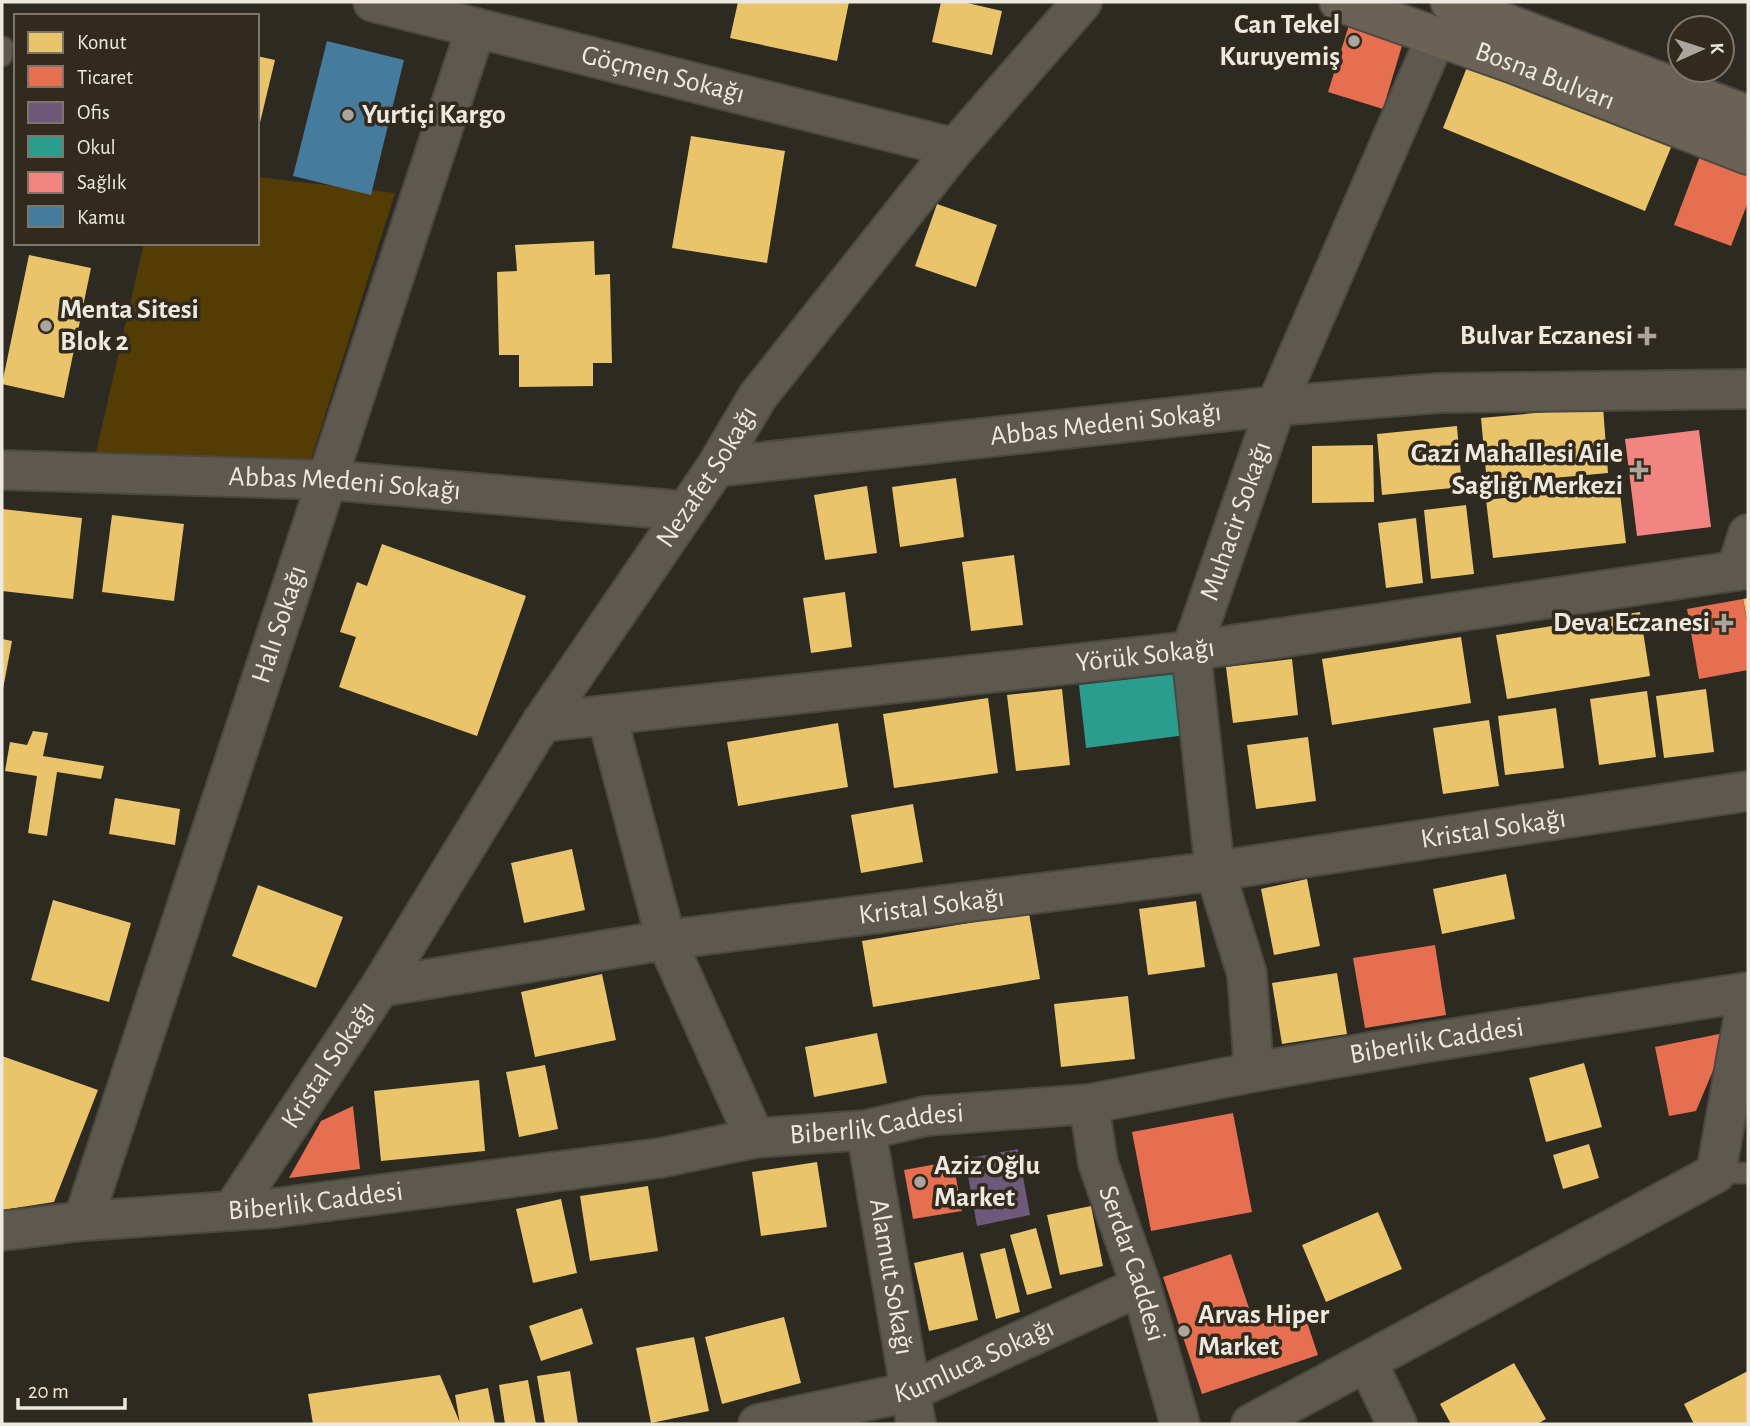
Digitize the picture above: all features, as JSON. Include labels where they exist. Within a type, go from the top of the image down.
[{"type":"main road","name":"Bosna Bulvarı","points":[[1339,2],[1514,64],[1748,155]]},
{"type":"main road","name":"Bosna Bulvarı","points":[[1450,2],[1748,115]]},
{"type":"street","name":"Göçmen Sokağı","points":[[373,2],[955,148]]},
{"type":"street","name":"Nezafet Sokağı","points":[[380,987],[542,722],[687,511],[758,396],[955,148],[1082,2]]},
{"type":"street","name":"Halı Sokağı","points":[[83,1221],[476,28]]},
{"type":"street","name":"Muhacir Sokağı","points":[[1254,1072],[1247,974],[1215,871],[1191,651],[1276,406],[1436,37]]},
{"type":"street","name":"Abbas Medeni Sokağı","points":[[716,467],[1276,406],[1440,393],[1748,389]]},
{"type":"street","name":"Abbas Medeni Sokağı","points":[[2,470],[328,480],[687,511]]},
{"type":"street","points":[[1742,570],[1748,534]]},
{"type":"street","name":"Yörük Sokağı","points":[[542,722],[1191,651],[1742,570]]},
{"type":"street","points":[[607,716],[666,940],[755,1138]]},
{"type":"street","name":"Kristal Sokağı","points":[[232,1211],[380,987],[666,940],[1215,871],[1748,791]]},
{"type":"street","name":"Biberlik Caddesi","points":[[2,1231],[83,1221],[275,1208],[660,1158],[755,1138],[866,1130],[926,1116],[1089,1104],[1423,1043],[1748,992]]},
{"type":"street","points":[[1251,1424],[1732,1173],[1748,992]]},
{"type":"street","name":"Serdar Caddesi","points":[[1089,1104],[1098,1163],[1141,1286],[1180,1424]]},
{"type":"street","name":"Alamut Sokağı","points":[[866,1130],[912,1408]]},
{"type":"street","name":"Kumluca Sokağı","points":[[758,1424],[912,1408],[1141,1286]]},
{"type":"street","points":[[1367,1362],[1398,1424]]},
{"type":"shaded area","points":[[259,177],[395,193],[308,469],[94,461],[144,245],[259,245]]},
{"type":"building: Konut","points":[[738,2],[849,2],[837,61],[730,38]]},
{"type":"building: Konut","points":[[941,2],[963,2],[1002,11],[992,55],[932,42]]},
{"type":"building: Konut","points":[[259,56],[275,60],[259,127]]},
{"type":"building: Konut","points":[[1469,62],[1672,145],[1645,211],[1443,128]]},
{"type":"building: Konut","points":[[691,136],[785,151],[767,263],[672,248]]},
{"type":"building: Konut","points":[[937,204],[997,225],[976,287],[915,266]]},
{"type":"building: Konut","points":[[594,241],[595,275],[610,274],[612,363],[593,363],[593,386],[519,387],[519,355],[499,355],[497,272],[517,271],[515,245]]},
{"type":"building: Konut","name":"Menta Sitesi Blok 2","points":[[29,255],[91,268],[64,398],[2,384]]},
{"type":"building: Konut","points":[[1603,407],[1608,473],[1487,484],[1481,418]]},
{"type":"building: Konut","points":[[1457,426],[1462,487],[1382,495],[1377,434]]},
{"type":"building: Konut","points":[[1373,445],[1374,502],[1312,503],[1312,446]]},
{"type":"building: Konut","points":[[956,478],[964,537],[900,547],[892,487]]},
{"type":"building: Konut","points":[[1619,485],[1626,543],[1493,558],[1486,500]]},
{"type":"building: Konut","points":[[867,486],[877,553],[825,560],[814,495]]},
{"type":"building: Konut","points":[[1466,505],[1474,574],[1431,579],[1424,510]]},
{"type":"building: Konut","points":[[2,509],[82,518],[73,599],[2,591]]},
{"type":"building: Konut","points":[[112,515],[184,524],[174,601],[102,592]]},
{"type":"building: Konut","points":[[1416,518],[1423,583],[1386,588],[1378,523]]},
{"type":"building: Konut","points":[[382,544],[526,596],[477,736],[339,687],[356,637],[340,632],[357,582],[367,586]]},
{"type":"building: Konut","points":[[1014,555],[1023,625],[971,631],[962,562]]},
{"type":"building: Konut","points":[[845,592],[852,647],[811,653],[803,598]]},
{"type":"building: Konut","points":[[1748,598],[1748,619],[1747,619],[1743,599]]},
{"type":"building: Konut","points":[[1640,612],[1650,676],[1507,699],[1496,635]]},
{"type":"building: Konut","points":[[1461,637],[1471,703],[1332,725],[1322,659]]},
{"type":"building: Konut","points":[[2,639],[12,641],[3,689],[2,689]]},
{"type":"building: Konut","points":[[1292,659],[1298,715],[1233,723],[1226,667]]},
{"type":"building: Konut","points":[[1062,689],[1070,765],[1016,771],[1007,695]]},
{"type":"building: Konut","points":[[1706,689],[1714,752],[1664,758],[1656,696]]},
{"type":"building: Konut","points":[[1647,691],[1656,757],[1599,765],[1590,699]]},
{"type":"building: Konut","points":[[988,698],[998,773],[894,788],[883,714]]},
{"type":"building: Konut","points":[[1556,708],[1564,768],[1505,775],[1498,716]]},
{"type":"building: Konut","points":[[1489,720],[1499,786],[1443,794],[1433,728]]},
{"type":"building: Konut","points":[[838,723],[848,787],[738,806],[727,742]]},
{"type":"building: Konut","points":[[33,731],[48,733],[43,756],[104,766],[101,779],[57,772],[47,836],[28,833],[37,776],[5,771],[10,742],[27,745]]},
{"type":"building: Konut","points":[[1308,737],[1316,801],[1256,809],[1247,745]]},
{"type":"building: Konut","points":[[115,798],[180,809],[175,845],[109,834]]},
{"type":"building: Konut","points":[[913,804],[923,862],[861,873],[851,815]]},
{"type":"building: Konut","points":[[572,849],[585,910],[524,923],[511,863]]},
{"type":"building: Konut","points":[[1506,874],[1515,919],[1442,934],[1433,889]]},
{"type":"building: Konut","points":[[1307,879],[1320,946],[1274,955],[1261,889]]},
{"type":"building: Konut","points":[[258,885],[343,917],[316,988],[232,956]]},
{"type":"building: Konut","points":[[53,900],[131,923],[109,1002],[31,980]]},
{"type":"building: Konut","points":[[1196,901],[1205,967],[1148,975],[1139,909]]},
{"type":"building: Konut","points":[[1029,913],[1040,979],[873,1007],[862,941]]},
{"type":"building: Konut","points":[[1337,973],[1347,1034],[1282,1044],[1272,983]]},
{"type":"building: Konut","points":[[602,974],[616,1040],[535,1057],[521,992]]},
{"type":"building: Konut","points":[[1128,996],[1135,1059],[1061,1067],[1054,1004]]},
{"type":"building: Konut","points":[[877,1033],[887,1083],[814,1097],[805,1047]]},
{"type":"building: Konut","points":[[2,1056],[98,1090],[54,1202],[2,1210]]},
{"type":"building: Konut","points":[[1584,1063],[1602,1127],[1546,1142],[1529,1078]]},
{"type":"building: Konut","points":[[545,1065],[558,1129],[519,1137],[506,1072]]},
{"type":"building: Konut","points":[[479,1080],[485,1151],[381,1161],[374,1091]]},
{"type":"building: Konut","points":[[1589,1144],[1599,1178],[1563,1189],[1553,1155]]},
{"type":"building: Konut","points":[[817,1162],[827,1227],[761,1236],[752,1172]]},
{"type":"building: Konut","points":[[648,1186],[658,1251],[590,1261],[580,1196]]},
{"type":"building: Konut","points":[[561,1199],[577,1273],[533,1283],[516,1209]]},
{"type":"building: Konut","points":[[1091,1206],[1103,1266],[1060,1275],[1047,1215]]},
{"type":"building: Konut","points":[[1378,1212],[1402,1269],[1326,1302],[1302,1245]]},
{"type":"building: Konut","points":[[1036,1228],[1052,1288],[1027,1295],[1010,1235]]},
{"type":"building: Konut","points":[[1005,1248],[1020,1312],[996,1319],[980,1254]]},
{"type":"building: Konut","points":[[963,1252],[978,1320],[929,1331],[914,1263]]},
{"type":"building: Konut","points":[[582,1308],[593,1344],[541,1361],[529,1326]]},
{"type":"building: Konut","points":[[784,1317],[801,1383],[722,1404],[705,1337]]},
{"type":"building: Konut","points":[[694,1337],[709,1411],[651,1423],[636,1348]]},
{"type":"building: Konut","points":[[1514,1363],[1546,1419],[1537,1424],[1451,1424],[1440,1404]]},
{"type":"building: Konut","points":[[570,1371],[578,1424],[545,1424],[537,1376]]},
{"type":"building: Konut","points":[[1748,1371],[1748,1424],[1694,1424],[1684,1404]]},
{"type":"building: Konut","points":[[440,1375],[460,1423],[313,1424],[308,1394]]},
{"type":"building: Konut","points":[[528,1380],[536,1424],[505,1424],[499,1385]]},
{"type":"building: Konut","points":[[488,1388],[495,1424],[460,1424],[455,1395]]},
{"type":"building: Ticaret","points":[[1350,22],[1404,39],[1383,109],[1328,92]]},
{"type":"building: Ticaret","points":[[1700,156],[1748,174],[1748,202],[1731,246],[1674,225]]},
{"type":"building: Ticaret","points":[[1743,599],[1748,627],[1748,670],[1699,679],[1687,609]]},
{"type":"building: Ticaret","points":[[1435,945],[1446,1015],[1365,1028],[1353,958]]},
{"type":"building: Ticaret","points":[[1724,1033],[1725,1042],[1696,1111],[1669,1116],[1655,1047]]},
{"type":"building: Ticaret","points":[[353,1106],[360,1169],[289,1178],[321,1121]]},
{"type":"building: Ticaret","points":[[1233,1113],[1252,1212],[1151,1231],[1132,1132]]},
{"type":"building: Ticaret","points":[[953,1161],[962,1211],[913,1219],[904,1170]]},
{"type":"building: Ticaret","points":[[1231,1254],[1255,1326],[1303,1310],[1318,1355],[1202,1394],[1163,1277]]},
{"type":"building: Ofis","points":[[1018,1149],[1030,1215],[977,1226],[965,1159]]},
{"type":"building: Okul","points":[[1177,674],[1186,735],[1086,748],[1079,685]]},
{"type":"building: Sağlık","points":[[1699,430],[1711,527],[1637,536],[1625,439]]},
{"type":"building: Kamu","points":[[327,41],[404,60],[371,195],[293,176]]},
{"type":"place","name":"Can Tekel Kuruyemiş","points":[[1354,41]]},
{"type":"place","name":"Yurtiçi Kargo","points":[[348,115]]},
{"type":"place","name":"Menta Sitesi Blok 2","points":[[46,326]]},
{"type":"place","name":"Bulvar Eczanesi","points":[[1647,336]]},
{"type":"place","name":"Gazi Mahallesi Aile Sağlığı Merkezi","points":[[1639,470]]},
{"type":"place","name":"Deva Eczanesi","points":[[1724,623]]},
{"type":"place","name":"Aziz Oğlu Market","points":[[920,1182]]},
{"type":"place","name":"Arvas Hiper Market","points":[[1184,1331]]}]
